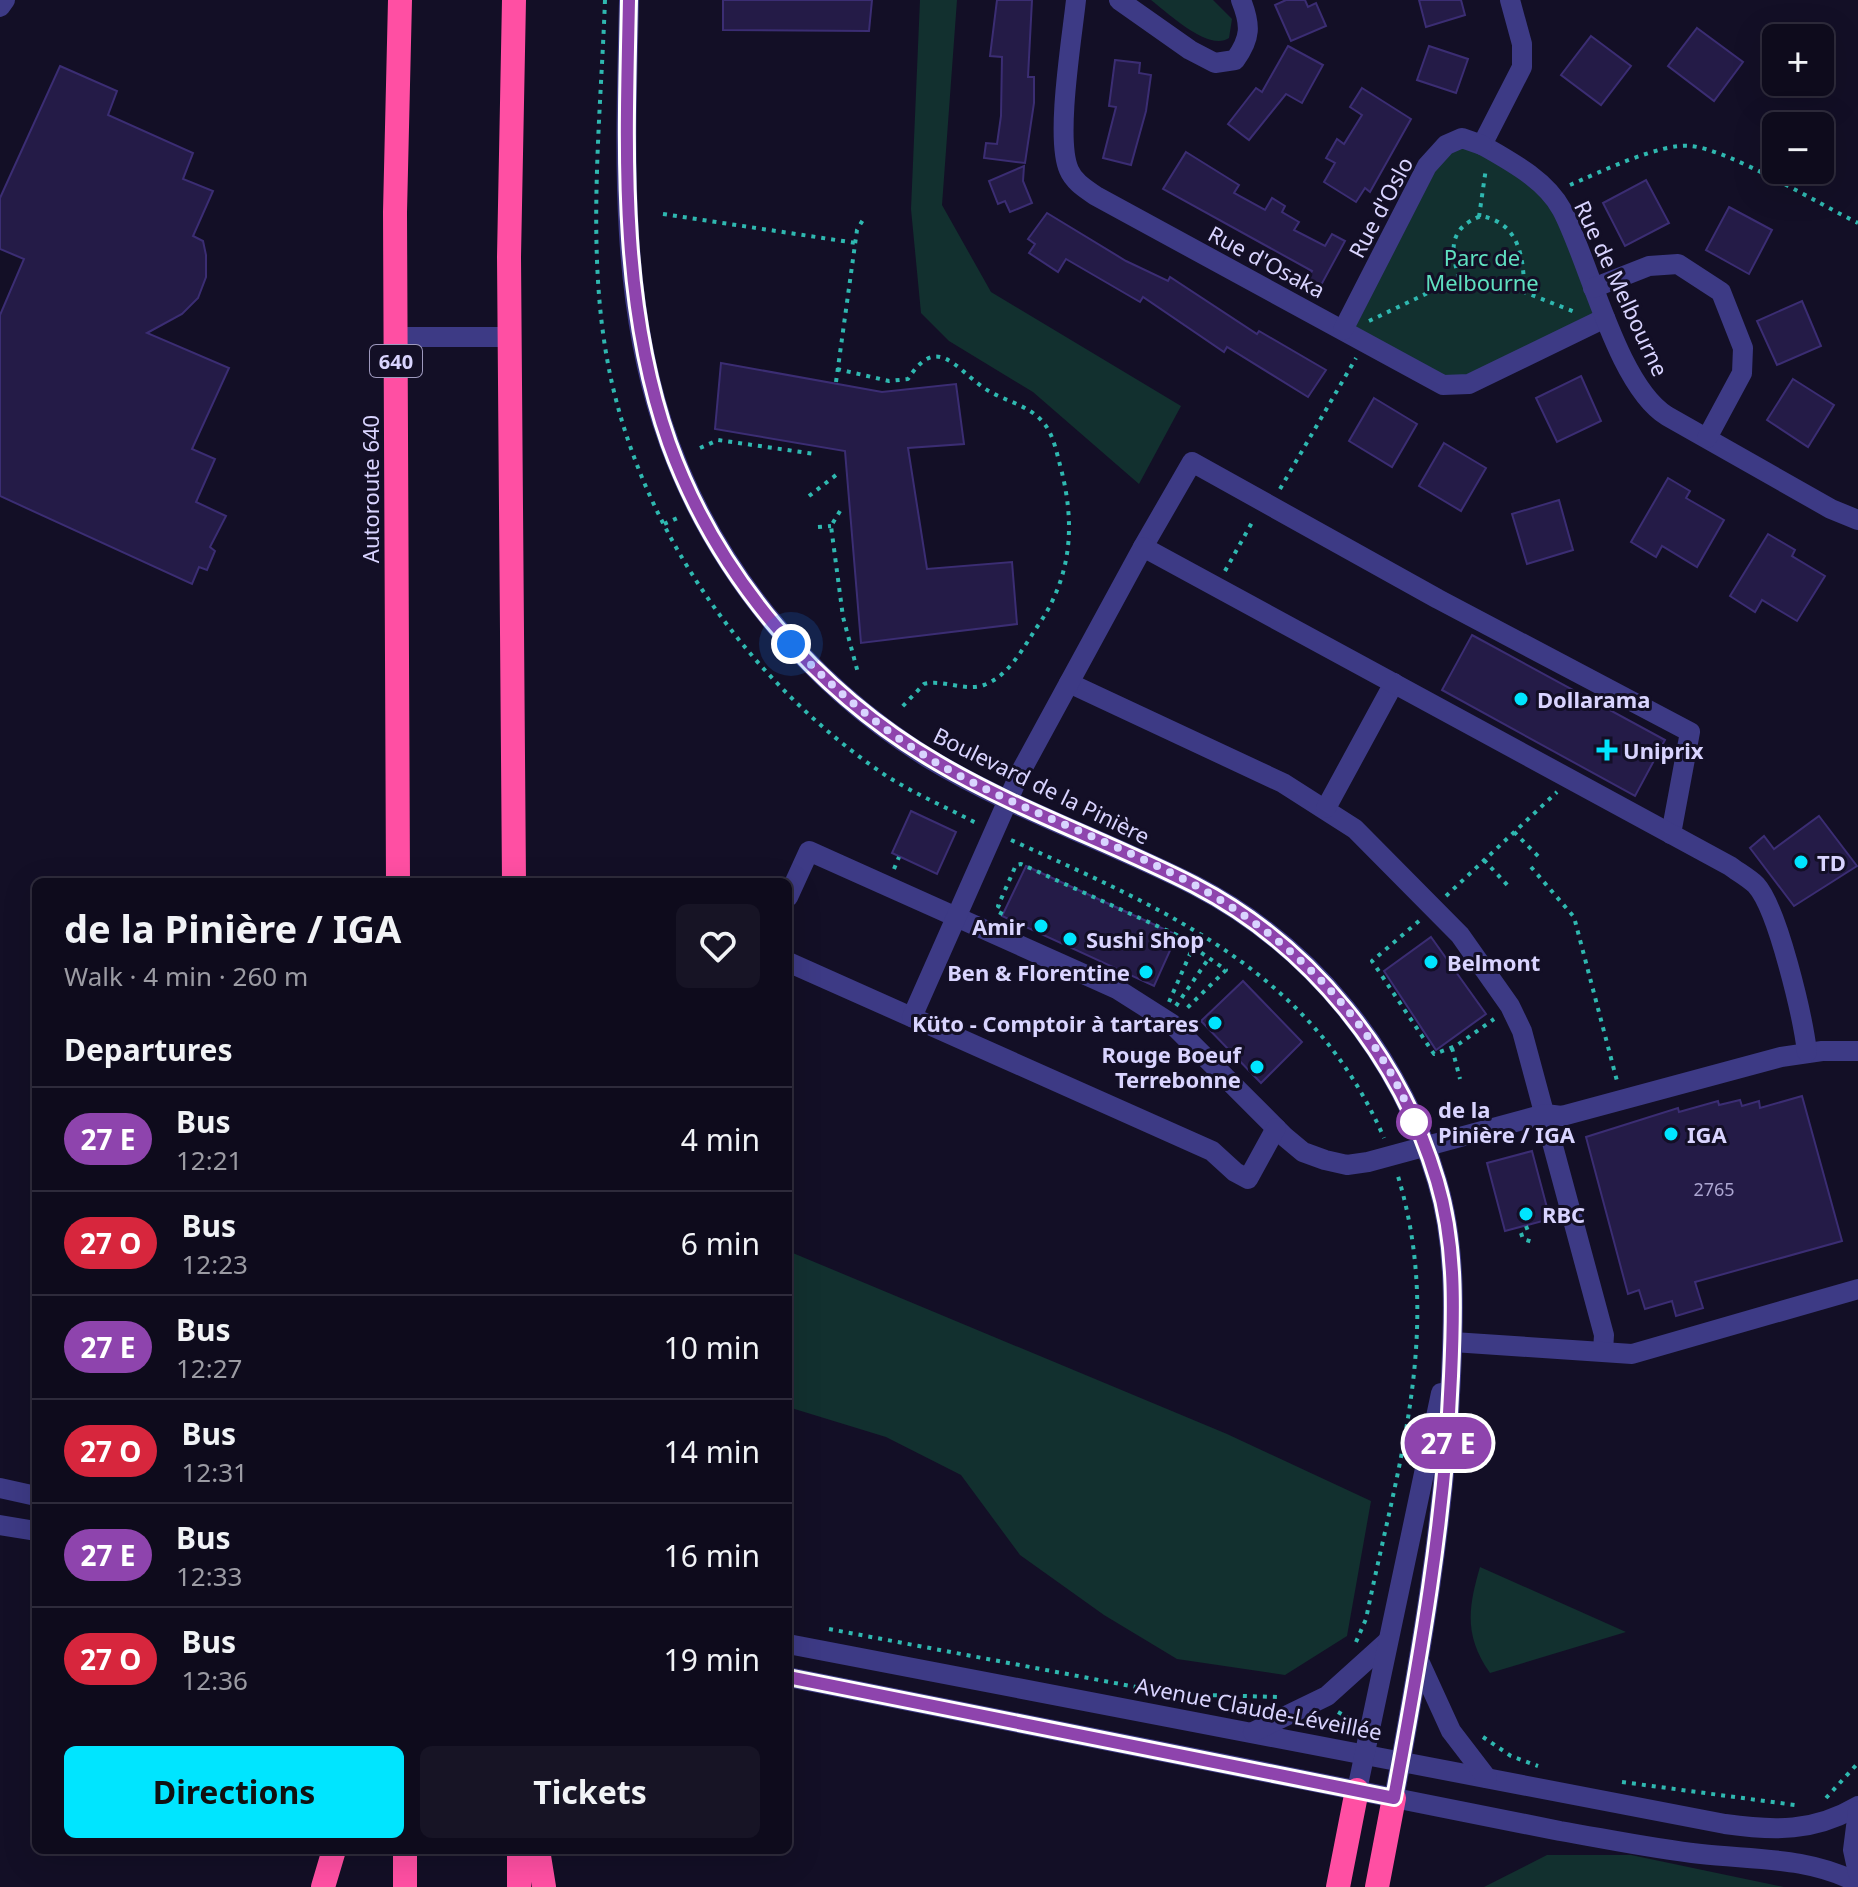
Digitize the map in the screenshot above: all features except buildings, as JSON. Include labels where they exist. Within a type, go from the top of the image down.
[{"type":"highway","name":"Autoroute 640","points":[[398,878],[396,96],[400,0]]},
{"type":"highway","points":[[514,0],[510,337],[514,878]]},
{"type":"highway","points":[[1338,1887],[1357,1790]]},
{"type":"highway","points":[[1377,1887],[1394,1798]]},
{"type":"highway","points":[[323,1887],[333,1854]]},
{"type":"highway","points":[[405,1854],[405,1887]]},
{"type":"highway","points":[[519,1854],[519,1887]]},
{"type":"highway","points":[[539,1854],[544,1887]]},
{"type":"street","points":[[0,7],[5,0]]},
{"type":"street","name":"Boulevard de la Pinière","points":[[629,0],[627,172],[633,280],[650,377],[682,474],[739,578],[819,673],[864,713],[911,746],[1008,799],[1198,887],[1250,919],[1287,948],[1321,980],[1365,1034],[1390,1073],[1425,1147],[1437,1179],[1450,1250],[1453,1342],[1447,1475],[1419,1661],[1394,1798]]},
{"type":"street","name":"Rue d'Osaka","points":[[1076,0],[1064,134],[1068,169],[1077,182],[1096,196],[1443,385],[1469,384],[1600,320]]},
{"type":"street","points":[[1119,0],[1190,50],[1215,63],[1235,60],[1248,42],[1250,22],[1241,0]]},
{"type":"street","points":[[1486,147],[1522,67],[1522,44],[1510,0]]},
{"type":"street","name":"Rue d'Oslo","points":[[1345,331],[1427,166],[1446,145],[1462,138],[1486,147]]},
{"type":"street","name":"Rue de Melbourne","points":[[1486,147],[1539,183],[1561,208],[1593,288],[1600,320],[1652,407],[1831,509],[1858,520]]},
{"type":"street","points":[[1593,288],[1649,266],[1678,264],[1721,292],[1743,348],[1742,373],[1707,438]]},
{"type":"street","points":[[396,337],[510,337]]},
{"type":"street","points":[[912,1017],[1008,799],[1192,462],[1690,732],[1671,834]]},
{"type":"street","points":[[1143,547],[1730,866],[1755,884],[1768,903],[1793,987],[1807,1052]]},
{"type":"street","points":[[1069,683],[1283,783],[1326,808],[1355,829],[1460,935],[1516,1018],[1604,1335],[1603,1351]]},
{"type":"street","points":[[1326,808],[1394,683]]},
{"type":"street","points":[[792,888],[809,851],[1147,1006],[1189,1038],[1303,1152],[1347,1165],[1545,1114],[1562,1116],[1807,1052],[1858,1051]]},
{"type":"street","points":[[792,964],[1212,1151],[1235,1172],[1248,1179],[1267,1138],[1276,1128]]},
{"type":"street","points":[[1453,1342],[1632,1354],[1858,1289]]},
{"type":"street","name":"Boulevard de la Pinière","points":[[1357,1790],[1453,1342]]},
{"type":"street","points":[[0,1488],[32,1495]]},
{"type":"street","points":[[0,1525],[32,1530]]},
{"type":"street","points":[[1253,1732],[1327,1696],[1388,1641]]},
{"type":"street","name":"Avenue Claude-Léveillée","points":[[792,1645],[1746,1827],[1813,1826],[1858,1808]]},
{"type":"street","points":[[1419,1661],[1451,1731],[1487,1778]]},
{"type":"street","points":[[792,1678],[1041,1730],[1671,1850],[1798,1862],[1829,1869],[1858,1883]]},
{"type":"street","points":[[1858,1808],[1853,1850],[1858,1873]]},
{"type":"path","points":[[1549,194],[1629,160],[1689,145],[1715,152],[1858,223]]},
{"type":"path","points":[[1479,217],[1486,147]]},
{"type":"path","points":[[663,214],[856,243]]},
{"type":"path","points":[[1345,331],[1453,284],[1459,278],[1451,253],[1455,234],[1467,221],[1479,217],[1490,217],[1510,229],[1524,258],[1524,292],[1600,320]]},
{"type":"path","points":[[836,382],[856,243],[864,218]]},
{"type":"path","points":[[1216,587],[1264,502],[1280,490],[1358,354]]},
{"type":"path","points":[[837,369],[889,381],[908,379],[923,359],[940,355],[990,392],[1034,413],[1044,422],[1053,438],[1065,485],[1070,521],[1066,571],[1052,605],[1010,665],[996,679],[981,686],[924,684],[902,707]]},
{"type":"path","points":[[700,448],[718,440],[815,454]]},
{"type":"path","points":[[809,496],[840,472]]},
{"type":"path","points":[[840,511],[831,526],[843,617],[858,673]]},
{"type":"path","points":[[818,527],[831,526]]},
{"type":"path","points":[[1443,898],[1558,791]]},
{"type":"path","points":[[1514,832],[1540,858]]},
{"type":"path","points":[[1011,840],[1187,924],[1268,980],[1325,1041],[1383,1136]]},
{"type":"path","points":[[892,872],[899,857]]},
{"type":"path","points":[[1484,860],[1510,888]]},
{"type":"path","points":[[997,920],[1004,892],[1016,865],[1021,864],[1177,935],[1176,939],[1226,970],[1182,1012]]},
{"type":"path","points":[[1531,867],[1574,917],[1619,1087]]},
{"type":"path","points":[[1427,915],[1372,961],[1434,1054],[1452,1048],[1499,1015]]},
{"type":"path","points":[[1168,1003],[1193,947]]},
{"type":"path","points":[[1175,1007],[1209,958]]},
{"type":"path","points":[[1452,1048],[1460,1079]]},
{"type":"path","points":[[1352,1648],[1366,1619],[1419,1344],[1417,1276],[1397,1175]]},
{"type":"path","points":[[1521,1233],[1523,1239],[1536,1243]]},
{"type":"path","name":"Avenue Claude-Léveillée","points":[[824,1629],[1173,1694],[1250,1698],[1287,1694]]},
{"type":"path","name":"Avenue Claude-Léveillée","points":[[1334,1707],[1343,1716],[1358,1722]]},
{"type":"path","points":[[1476,1729],[1511,1756],[1549,1768]]},
{"type":"path","points":[[1816,1803],[1840,1785],[1858,1763]]},
{"type":"path","points":[[1608,1779],[1744,1801],[1799,1805]]},
{"type":"green space","points":[[920,0],[957,0],[942,205],[991,292],[1181,406],[1139,484],[1033,392],[949,341],[921,313],[911,209]]},
{"type":"green space","points":[[1151,0],[1213,0],[1232,19],[1229,38],[1221,41],[1200,36]]},
{"type":"green space","name":"Parc de Melbourne","points":[[1462,138],[1539,183],[1605,318],[1443,385],[1343,330],[1427,166]]},
{"type":"green space","points":[[792,1253],[1227,1434],[1371,1501],[1347,1636],[1285,1675],[1177,1659],[1104,1615],[1020,1555],[961,1475],[886,1437],[792,1408]]},
{"type":"green space","points":[[1480,1567],[1626,1632],[1490,1673],[1472,1634],[1471,1609]]},
{"type":"green space","points":[[1547,1855],[1631,1855],[1784,1887],[1484,1887]]},
{"type":"bus line","points":[[629,0],[627,201],[639,324],[653,391],[675,458],[703,518],[735,571],[753,598],[819,673],[864,713],[911,746],[976,784],[1198,887],[1250,919],[1299,958],[1355,1020],[1375,1048],[1408,1107],[1437,1179],[1450,1250],[1453,1320],[1447,1475],[1419,1661],[1394,1798],[792,1678]]},
{"type":"place","name":"Dollarama","points":[[1521,699]]},
{"type":"place","name":"Uniprix","points":[[1607,750]]},
{"type":"place","name":"TD","points":[[1801,862]]},
{"type":"place","name":"Amir","points":[[1041,926]]},
{"type":"place","name":"Sushi Shop","points":[[1070,939]]},
{"type":"place","name":"Belmont","points":[[1431,962]]},
{"type":"place","name":"Ben & Florentine","points":[[1146,972]]},
{"type":"place","name":"Küto - Comptoir à tartares","points":[[1215,1023]]},
{"type":"place","name":"Rouge Boeuf Terrebonne","points":[[1257,1067]]},
{"type":"place","name":"de la Pinière / IGA","points":[[1414,1122]]},
{"type":"place","name":"IGA","points":[[1671,1134]]},
{"type":"place","name":"RBC","points":[[1526,1214]]},
{"type":"route","points":[[791,644],[850,701],[927,757],[989,790],[1198,887],[1262,928],[1299,958],[1355,1020],[1390,1073],[1414,1122]]}]
